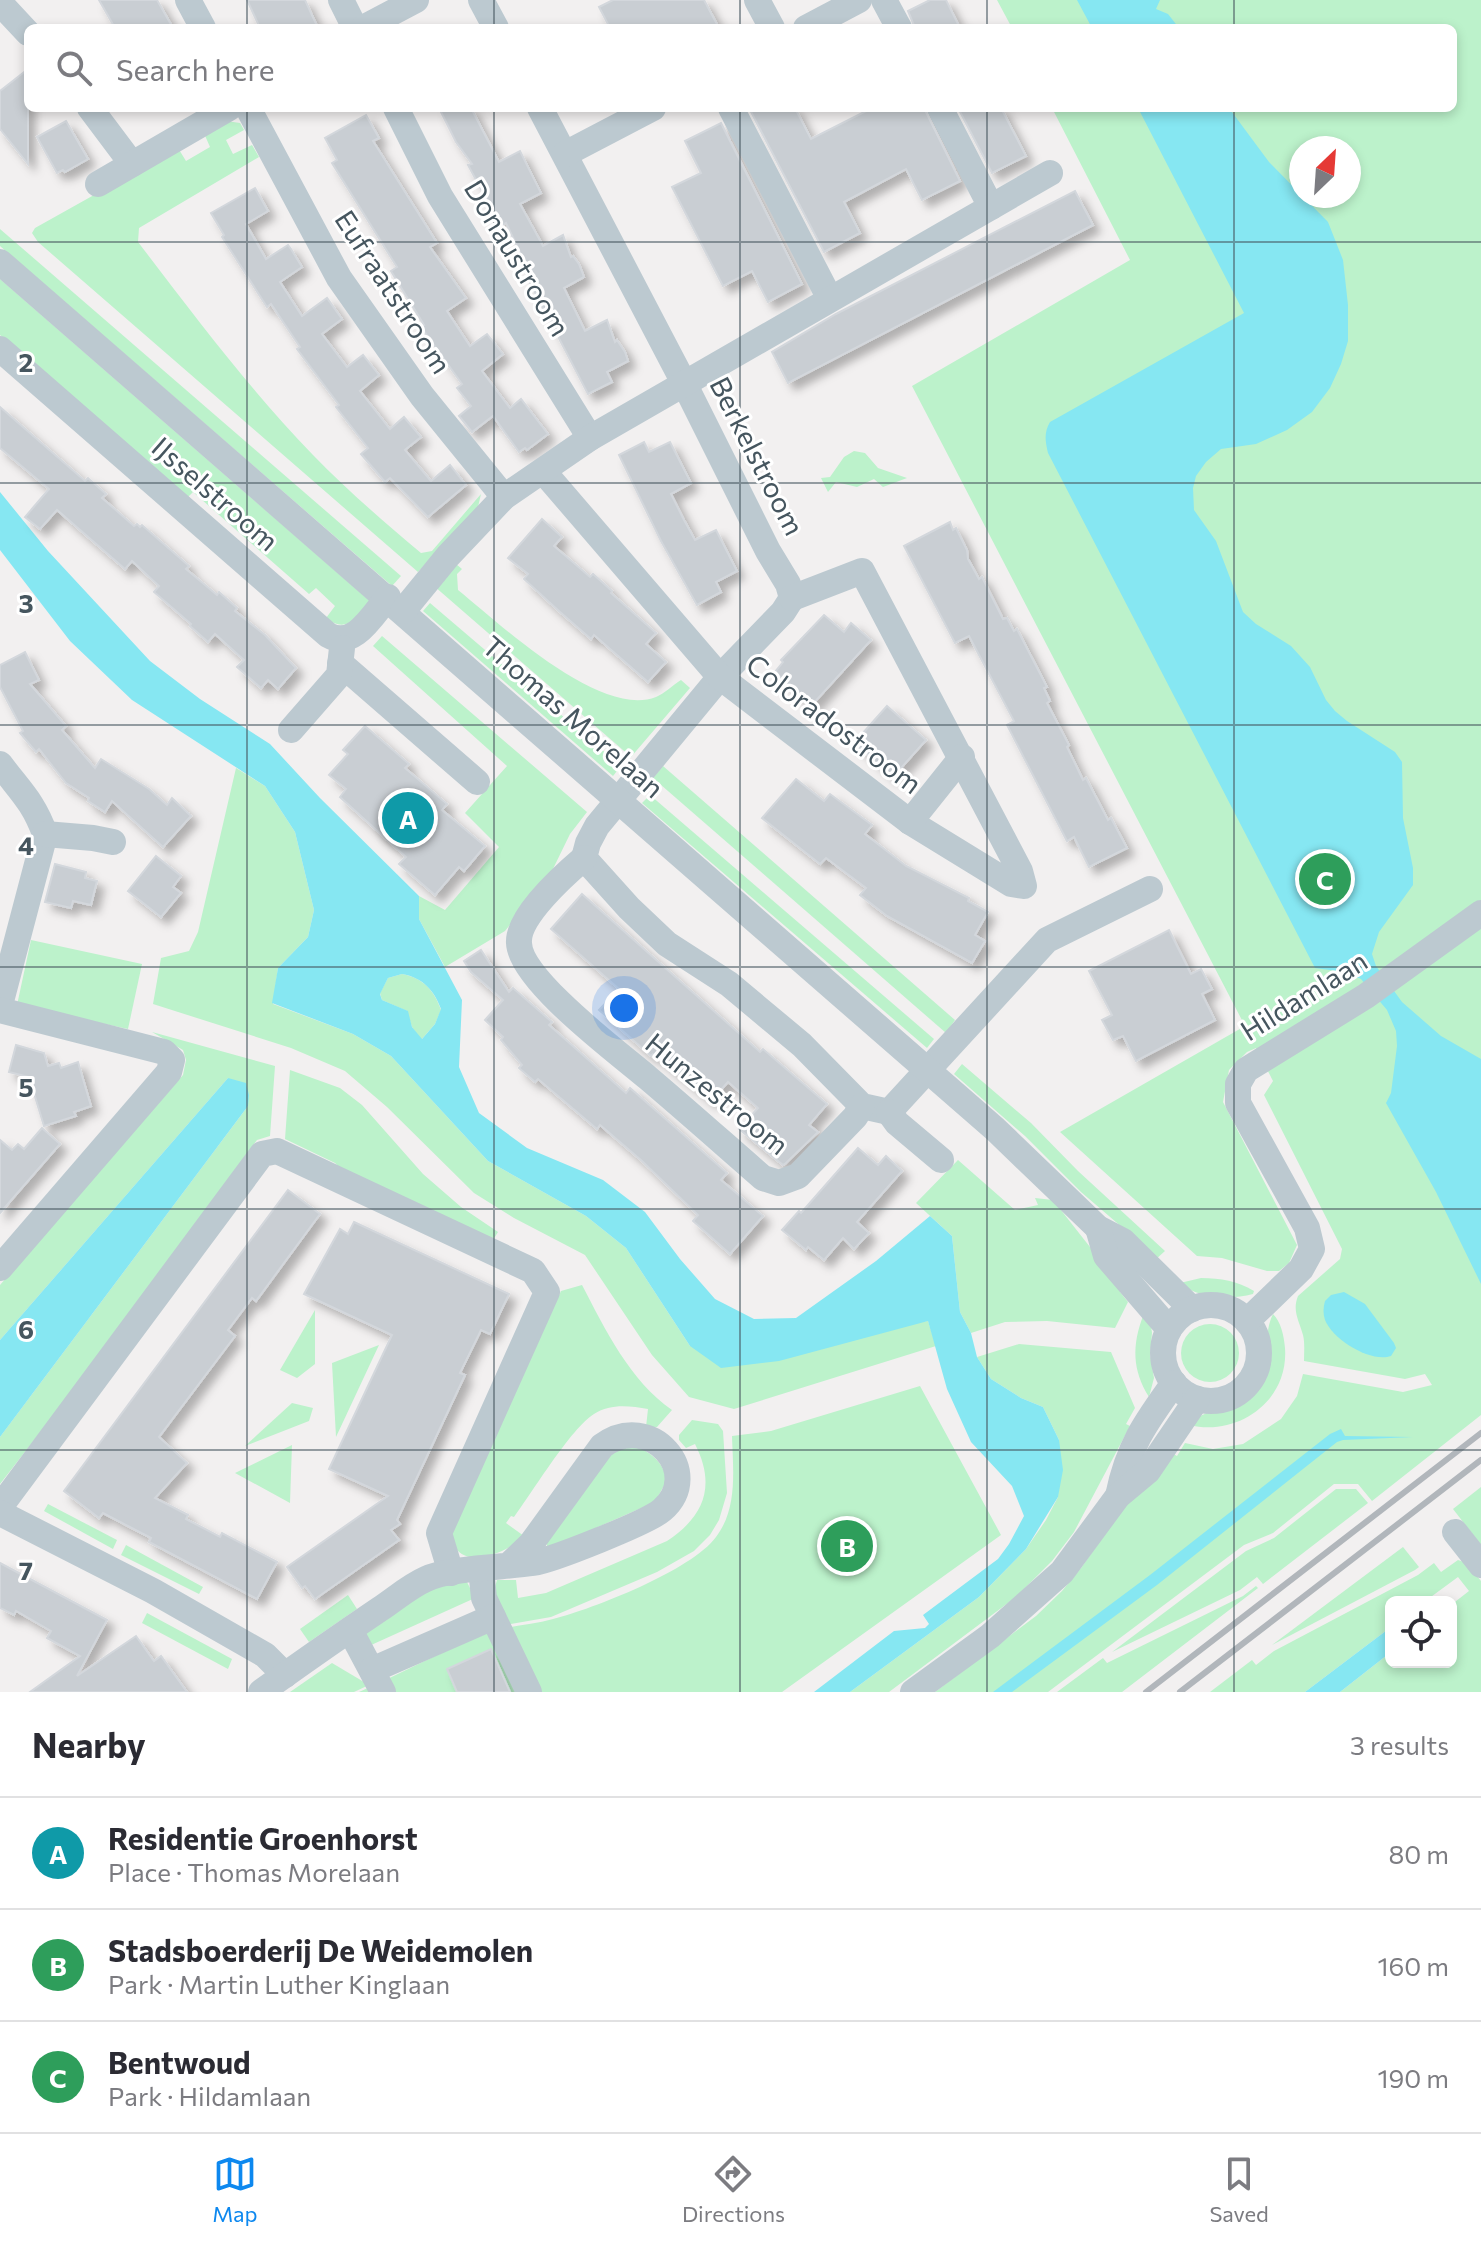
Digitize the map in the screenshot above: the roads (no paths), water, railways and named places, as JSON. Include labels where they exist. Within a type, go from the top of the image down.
[{"type":"street","points":[[188,0],[201,24]]},
{"type":"street","points":[[341,0],[353,24]]},
{"type":"street","points":[[371,24],[416,0]]},
{"type":"street","points":[[481,0],[494,24]]},
{"type":"street","points":[[757,0],[770,24]]},
{"type":"street","points":[[810,24],[828,7],[859,0]]},
{"type":"street","points":[[884,0],[897,24]]},
{"type":"street","points":[[0,3],[24,29]]},
{"type":"street","points":[[93,112],[132,164]]},
{"type":"street","points":[[98,184],[222,112]]},
{"type":"street","name":"Eufraatstroom","points":[[250,112],[339,278],[422,396],[504,497]]},
{"type":"street","name":"Donaustroom","points":[[398,112],[440,196],[590,438]]},
{"type":"street","name":"Berkelstroom","points":[[542,112],[768,551],[788,584],[792,598]]},
{"type":"street","points":[[565,154],[645,112]]},
{"type":"street","points":[[733,112],[830,299]]},
{"type":"street","points":[[942,112],[991,207]]},
{"type":"street","points":[[291,730],[339,675],[341,652],[354,637],[396,604],[448,556],[504,497],[590,438],[1050,173]]},
{"type":"street","name":"Thomas Morelaan","points":[[0,262],[927,1069],[1098,1228],[1123,1241],[1192,1309]]},
{"type":"street","name":"IJsselstroom","points":[[0,349],[328,635],[341,652],[477,782]]},
{"type":"street","points":[[543,471],[720,677]]},
{"type":"street","name":"Coloradostroom","points":[[720,677],[910,822],[1011,884],[1024,886],[1020,871],[962,757],[862,571],[792,598]]},
{"type":"street","points":[[619,799],[720,677],[783,612],[792,598]]},
{"type":"street","name":"Coloradostroom","points":[[910,822],[962,757]]},
{"type":"street","points":[[0,764],[21,787],[37,812],[45,834],[11,915],[0,1008],[164,1052],[172,1060],[169,1072],[0,1268]]},
{"type":"street","name":"Hunzestroom","points":[[619,799],[597,826],[584,858],[567,873],[521,928],[518,942],[521,955],[536,975],[597,1039],[645,1076],[763,1178],[779,1183],[798,1176],[862,1106]]},
{"type":"street","points":[[45,834],[113,842]]},
{"type":"street","points":[[584,858],[667,944],[729,984],[802,1045],[862,1106],[889,1112],[897,1123],[941,1160]]},
{"type":"street","points":[[889,1112],[1047,940],[1150,889]]},
{"type":"street","name":"Hildamlaan","points":[[1247,1321],[1301,1269],[1312,1249],[1307,1228],[1238,1103],[1238,1084],[1246,1070],[1366,996],[1481,913]]},
{"type":"street","points":[[0,1507],[262,1154],[277,1151],[533,1271],[547,1292],[439,1533],[451,1573]]},
{"type":"street","name":"Thomas Morelaan","points":[[1098,1228],[1106,1256],[1169,1329]]},
{"type":"street","points":[[1211,1305],[1231,1309],[1247,1321],[1258,1347],[1253,1374],[1242,1389],[1225,1398],[1197,1399],[1174,1383],[1166,1370],[1163,1356],[1164,1342],[1175,1320],[1192,1309],[1211,1305]]},
{"type":"street","points":[[1118,1496],[1125,1462],[1144,1426],[1174,1383]]},
{"type":"street","points":[[913,1692],[990,1636],[1062,1572],[1118,1496],[1148,1471],[1197,1399]]},
{"type":"street","points":[[261,1692],[427,1578],[552,1559],[660,1512],[674,1493],[677,1478],[669,1453],[658,1442],[643,1435],[626,1434],[612,1439],[602,1446],[531,1544],[509,1565]]},
{"type":"street","points":[[0,1513],[142,1586],[265,1655],[285,1675]]},
{"type":"street","points":[[1455,1532],[1481,1565]]},
{"type":"street","points":[[481,1569],[484,1598],[529,1692]]},
{"type":"street","points":[[350,1630],[377,1681],[493,1617]]},
{"type":"water","points":[[1077,0],[1160,0],[1156,9],[1168,14],[1176,24],[1090,24]]},
{"type":"water","points":[[1140,112],[1232,112],[1269,162],[1289,182],[1289,208],[1314,208],[1328,222],[1343,260],[1348,341],[1330,388],[1312,412],[1287,430],[1256,444],[1221,449],[1206,462],[1196,476],[1193,488],[1194,510],[1216,541],[1243,612],[1291,646],[1310,667],[1335,711],[1395,752],[1402,762],[1403,818],[1413,868],[1413,885],[1379,932],[1372,954],[1376,966],[1402,1002],[1441,1036],[1481,1059],[1481,1284],[1436,1192],[1386,1103],[1391,1093],[1397,1046],[1396,1031],[1387,1010],[1361,979],[1344,972],[1315,968],[1048,453],[1046,437],[1050,422],[1244,313]]},
{"type":"water","points":[[0,492],[48,551],[150,661],[200,699],[270,744],[419,896],[419,919],[462,1000],[459,1067],[479,1113],[527,1148],[603,1180],[645,1212],[715,1299],[754,1319],[796,1318],[876,1261],[930,1216],[952,1236],[960,1312],[971,1333],[977,1357],[991,1379],[1021,1398],[1043,1407],[1059,1440],[1063,1470],[1058,1497],[1026,1549],[979,1597],[850,1692],[814,1692],[894,1631],[925,1628],[929,1624],[923,1615],[998,1559],[1024,1516],[1012,1486],[971,1442],[947,1389],[928,1321],[779,1361],[721,1368],[690,1346],[626,1248],[586,1216],[488,1161],[391,1056],[353,1034],[272,1003],[278,968],[308,937],[314,910],[295,832],[265,786],[132,700],[70,641],[0,550]],"holes":[[[402,974],[416,978],[427,986],[441,1009],[435,1024],[422,1039],[412,1027],[408,1011],[382,1000],[380,994],[388,978]]]},
{"type":"water","points":[[228,1078],[246,1083],[248,1106],[0,1437],[0,1340]]},
{"type":"water","points":[[1344,1292],[1365,1304],[1394,1343],[1396,1348],[1391,1356],[1363,1353],[1329,1328],[1324,1315],[1325,1301],[1331,1295]]},
{"type":"water","points":[[1341,1429],[1345,1436],[1413,1437],[1337,1442],[1157,1585],[1012,1692],[993,1692],[1150,1575],[1330,1434]]},
{"type":"water","points":[[1385,1632],[1385,1657],[1340,1692],[1305,1692]]},
{"type":"railway","points":[[1146,1692],[1481,1433]]},
{"type":"railway","points":[[1180,1692],[1481,1460]]},
{"type":"place","name":"Residentie Groenhorst","points":[[408,818]]},
{"type":"place","name":"Bentwoud","points":[[1325,879]]},
{"type":"place","name":"Stadsboerderij De Weidemolen","points":[[847,1546]]}]
